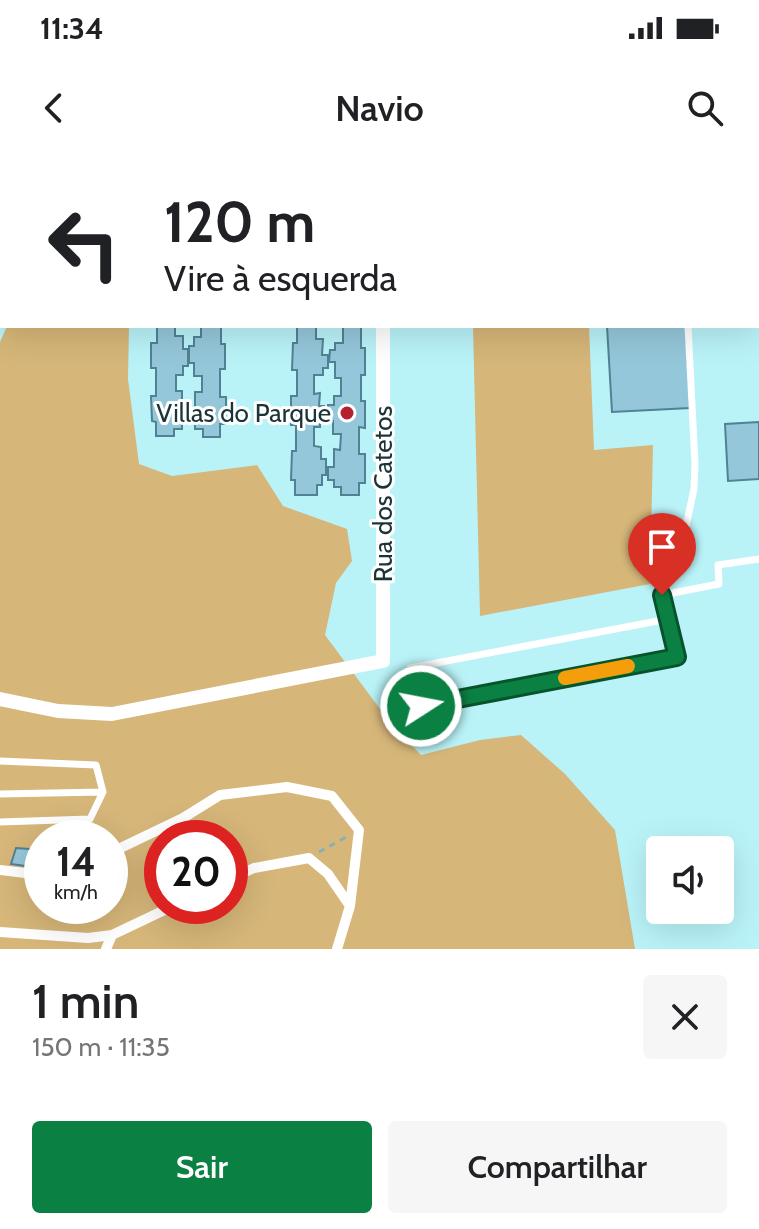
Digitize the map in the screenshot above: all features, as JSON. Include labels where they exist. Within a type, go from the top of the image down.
[{"type":"street","name":"Rua dos Catetos","points":[[0,699],[58,711],[112,714],[383,661],[383,328]]},
{"type":"street","points":[[128,844],[183,818],[220,795],[287,787],[332,796],[359,830],[350,906],[337,949]]},
{"type":"street","points":[[248,871],[309,858],[328,874],[350,906]]},
{"type":"street","points":[[0,870],[24,873]]},
{"type":"street","points":[[0,932],[88,938],[112,935],[144,920]]},
{"type":"street","points":[[106,949],[112,935]]},
{"type":"lane","points":[[687,563],[686,526],[694,489],[695,464],[688,328]]},
{"type":"lane","points":[[668,619],[410,668],[421,706],[677,657],[668,619],[662,595],[719,584],[718,565],[759,559]]},
{"type":"lane","points":[[0,761],[96,765],[103,792],[90,819],[0,822]]},
{"type":"lane","points":[[0,794],[103,792]]},
{"type":"path","points":[[309,858],[359,830]]},
{"type":"shaded area","points":[[6,328],[129,328],[128,379],[139,464],[172,476],[257,465],[283,506],[347,529],[352,561],[336,583],[325,635],[389,721],[421,755],[480,740],[521,735],[565,774],[615,830],[635,949],[0,949],[0,342]]},
{"type":"shaded area","points":[[473,328],[589,328],[594,450],[653,445],[650,584],[480,616]]},
{"type":"building","name":"Villas do Parque","points":[[157,328],[175,328],[175,336],[183,336],[183,349],[188,349],[188,366],[183,366],[183,375],[176,375],[176,391],[182,391],[187,422],[182,422],[182,429],[174,429],[174,436],[156,436],[156,422],[152,421],[151,396],[156,396],[156,368],[151,368],[151,343],[157,343]]},
{"type":"building","name":"Villas do Parque","points":[[201,328],[221,328],[221,344],[225,344],[225,369],[220,369],[220,397],[226,397],[226,424],[220,424],[220,437],[203,437],[203,429],[195,429],[195,422],[189,422],[189,409],[195,409],[195,392],[202,392],[202,376],[194,376],[194,363],[189,363],[189,346],[194,346],[194,337],[201,337]]},
{"type":"building","name":"Villas do Parque","points":[[297,328],[316,328],[316,339],[323,339],[322,355],[328,355],[328,368],[323,368],[323,375],[314,375],[314,394],[320,393],[319,406],[324,406],[324,420],[320,420],[320,427],[314,427],[314,446],[321,447],[321,459],[326,459],[326,475],[322,475],[322,485],[317,485],[317,495],[295,495],[295,480],[291,480],[296,425],[291,425],[291,396],[297,396],[297,370],[292,370],[293,343],[297,343]]},
{"type":"building","name":"Villas do Parque","points":[[343,328],[361,328],[361,348],[365,348],[361,401],[365,401],[365,428],[359,427],[359,454],[365,454],[365,483],[359,483],[359,495],[341,495],[341,487],[334,487],[334,480],[328,480],[328,467],[334,467],[334,449],[340,450],[341,434],[333,434],[333,421],[328,421],[328,405],[334,405],[334,396],[341,396],[341,378],[335,378],[335,362],[329,362],[330,350],[335,350],[335,343],[343,343]]},
{"type":"building","points":[[607,328],[686,328],[690,408],[612,412]]},
{"type":"building","points":[[759,422],[759,479],[728,481],[725,424]]},
{"type":"building","points":[[16,848],[24,849],[24,866],[11,864]]},
{"type":"slow traffic","points":[[565,678],[628,666]]},
{"type":"place","name":"Villas do Parque","points":[[347,413]]},
{"type":"route","points":[[421,706],[677,657],[662,595]]}]
